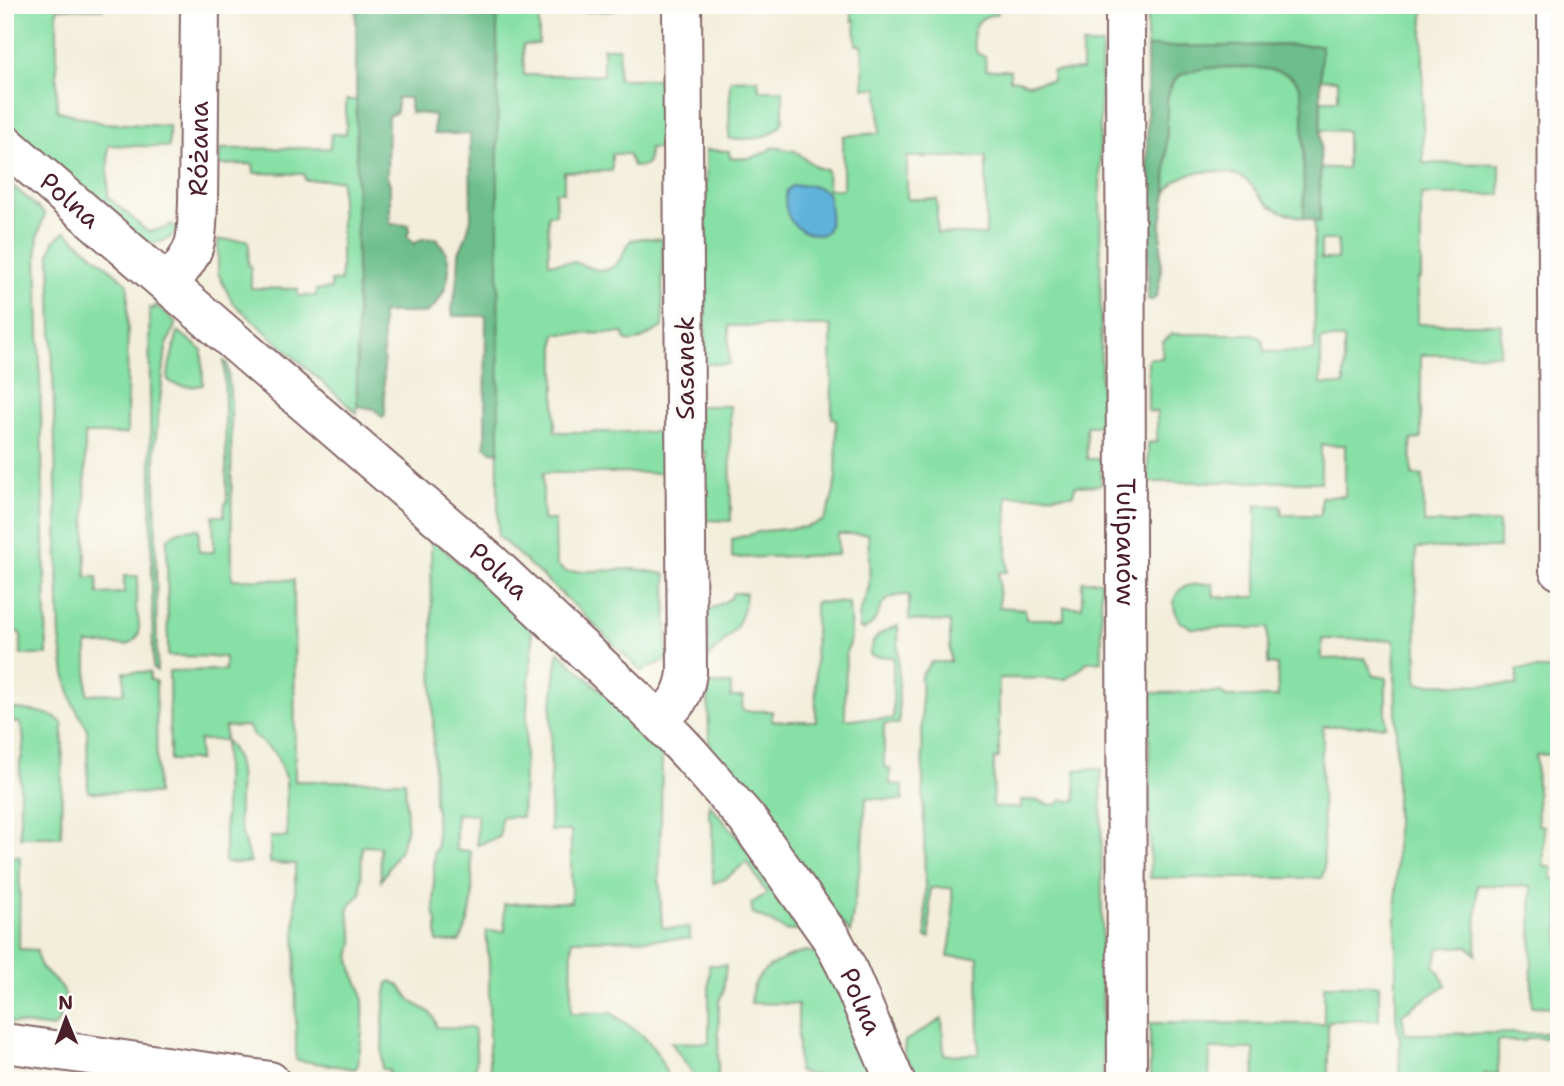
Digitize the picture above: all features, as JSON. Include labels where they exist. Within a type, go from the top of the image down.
[{"type":"street","name":"Różana","points":[[169,285],[194,247],[196,236],[200,5]]},
{"type":"street","name":"Sasanek","points":[[658,720],[677,701],[685,686],[687,673],[682,5]]},
{"type":"street","name":"Tulipanów","points":[[1125,5],[1126,1081]]},
{"type":"street","points":[[1558,5],[1559,570]]},
{"type":"street","name":"Polna","points":[[5,144],[492,564],[658,720],[747,819],[832,939],[895,1081]]},
{"type":"street","points":[[5,1043],[270,1081]]},
{"type":"green space","points":[[5,5],[104,5],[104,9],[57,8],[57,109],[102,123],[169,126],[169,147],[108,145],[108,197],[148,232],[169,227],[170,224],[179,228],[171,237],[155,243],[138,239],[5,125]]},
{"type":"green space","points":[[356,5],[497,5],[499,452],[491,451],[485,446],[486,316],[453,316],[452,310],[459,253],[471,218],[470,134],[434,134],[434,115],[410,112],[410,98],[397,98],[397,112],[388,116],[387,177],[390,184],[390,224],[409,225],[407,236],[414,244],[422,239],[437,238],[448,261],[448,278],[442,295],[425,313],[382,313],[385,415],[383,418],[374,409],[357,406]]},
{"type":"green space","points":[[497,5],[613,5],[614,11],[546,12],[546,6],[539,6],[539,44],[523,45],[524,75],[603,75],[603,48],[619,48],[618,79],[661,79],[662,149],[649,149],[648,162],[641,167],[633,166],[628,154],[612,154],[612,171],[564,172],[564,192],[555,192],[556,214],[548,215],[549,263],[572,262],[605,270],[618,262],[631,240],[662,239],[663,327],[631,341],[626,341],[624,333],[555,334],[555,432],[664,432],[664,473],[543,473],[543,520],[555,520],[556,564],[565,572],[636,569],[666,574],[667,660],[641,671],[498,536]]},
{"type":"green space","points":[[851,5],[997,5],[997,14],[982,19],[975,28],[973,37],[976,50],[978,54],[985,56],[986,70],[1010,70],[1010,80],[1030,84],[1052,81],[1052,71],[1082,70],[1082,45],[1102,45],[1101,426],[1086,426],[1087,459],[1101,459],[1101,485],[1075,486],[1073,495],[1007,496],[1007,572],[999,572],[999,607],[1025,609],[1026,619],[1064,619],[1064,607],[1082,607],[1082,581],[1101,581],[1102,661],[1087,662],[1066,679],[999,678],[999,758],[994,759],[993,807],[1021,808],[1021,800],[1057,805],[1061,800],[1076,801],[1075,770],[1101,769],[1103,1081],[915,1081],[904,1052],[905,1041],[942,1019],[944,1055],[979,1054],[978,957],[948,957],[953,925],[952,888],[930,888],[930,938],[926,937],[921,676],[931,662],[950,662],[950,622],[909,620],[909,595],[889,598],[871,625],[864,630],[860,629],[860,612],[869,585],[868,534],[838,534],[838,555],[732,558],[732,539],[763,531],[807,527],[823,521],[829,509],[837,458],[836,419],[832,418],[831,326],[729,326],[729,364],[705,364],[706,150],[729,151],[730,158],[736,159],[758,155],[773,147],[795,151],[816,167],[827,170],[828,189],[843,189],[843,136],[880,133],[878,88],[864,88],[862,45],[856,45],[855,20],[852,21]],"holes":[[[907,157],[986,157],[986,235],[937,233],[937,199],[907,199]]]},
{"type":"green space","points":[[1147,5],[1423,5],[1423,163],[1500,164],[1500,195],[1421,195],[1418,324],[1501,324],[1500,354],[1421,355],[1421,439],[1411,440],[1412,475],[1423,476],[1424,523],[1499,523],[1499,548],[1416,548],[1417,684],[1517,685],[1517,669],[1559,669],[1559,754],[1536,755],[1538,825],[1544,826],[1544,867],[1552,867],[1552,879],[1559,880],[1559,1007],[1532,1006],[1531,886],[1477,885],[1476,955],[1468,946],[1439,948],[1434,965],[1446,985],[1402,1014],[1405,1034],[1559,1033],[1559,1038],[1498,1041],[1498,1074],[1483,1074],[1483,1081],[1399,1081],[1400,1041],[1396,1017],[1394,640],[1322,639],[1322,659],[1365,658],[1374,676],[1386,677],[1386,726],[1323,726],[1322,878],[1150,878],[1149,693],[1221,692],[1226,697],[1278,697],[1277,665],[1268,664],[1268,628],[1190,628],[1180,622],[1174,608],[1176,594],[1187,586],[1213,584],[1214,597],[1256,597],[1256,505],[1281,506],[1282,515],[1321,515],[1321,497],[1345,496],[1345,445],[1321,445],[1321,482],[1148,482],[1148,443],[1157,442],[1157,412],[1148,411],[1148,358],[1162,358],[1163,342],[1172,334],[1253,334],[1262,341],[1265,352],[1315,351],[1314,220],[1320,222],[1320,168],[1347,168],[1347,131],[1320,130],[1321,100],[1338,100],[1338,80],[1320,79],[1320,45],[1147,47]],"holes":[[[1321,240],[1338,240],[1337,259],[1321,259]],[[1321,339],[1344,339],[1344,385],[1321,384]]]},
{"type":"green space","points":[[1321,45],[1320,222],[1304,218],[1303,106],[1301,90],[1292,77],[1270,70],[1236,67],[1188,72],[1172,83],[1167,99],[1166,194],[1161,222],[1161,275],[1157,295],[1153,300],[1148,300],[1147,47]]},
{"type":"green space","points":[[1208,68],[1270,69],[1292,77],[1299,85],[1303,101],[1304,218],[1272,207],[1251,184],[1234,174],[1190,174],[1176,181],[1166,194],[1167,99],[1173,84],[1181,75]]},
{"type":"green space","points":[[758,79],[759,90],[783,90],[783,121],[779,128],[767,135],[752,139],[729,139],[730,80]]},
{"type":"green space","points":[[346,100],[357,100],[357,413],[232,302],[218,273],[218,240],[247,240],[251,288],[298,289],[298,296],[316,296],[316,290],[331,289],[331,281],[341,281],[341,180],[305,180],[304,174],[254,173],[253,164],[219,165],[220,149],[330,148],[331,134],[346,134]]},
{"type":"green space","points":[[13,186],[45,214],[38,235],[37,250],[47,655],[21,655],[19,632],[5,632],[5,258],[14,258]]},
{"type":"green space","points":[[65,231],[128,284],[127,434],[85,434],[86,577],[97,577],[98,594],[124,593],[124,576],[138,576],[136,608],[139,633],[135,640],[127,645],[87,644],[87,694],[124,693],[124,672],[150,672],[150,680],[156,681],[157,794],[88,792],[87,728],[73,704],[65,674],[60,638],[50,254],[54,241]]},
{"type":"green space","points":[[155,305],[176,322],[166,348],[155,445],[157,671],[153,668],[149,308],[154,309]]},
{"type":"green space","points":[[178,331],[202,350],[203,385],[180,386],[168,380]]},
{"type":"green space","points":[[224,361],[227,363],[231,404],[232,579],[294,580],[295,781],[405,781],[407,820],[400,849],[381,881],[380,847],[362,846],[361,894],[348,913],[353,935],[350,961],[363,1003],[358,1065],[355,1069],[296,1060],[295,864],[270,863],[270,837],[287,837],[286,780],[276,754],[253,735],[248,726],[225,727],[225,740],[199,740],[199,760],[170,760],[169,671],[225,670],[225,657],[168,656],[167,540],[177,532],[199,529],[199,552],[214,552],[213,516],[224,516],[227,502]]},
{"type":"green space","points":[[698,406],[730,406],[731,521],[706,520],[706,452],[699,451]]},
{"type":"green space","points":[[431,538],[531,627],[533,644],[522,817],[501,817],[500,837],[477,845],[477,814],[456,814],[456,850],[471,851],[472,887],[469,920],[459,942],[437,942],[434,910],[434,851],[437,848],[434,802]]},
{"type":"green space","points":[[733,593],[746,593],[739,622],[730,636],[708,657],[707,611],[731,598]]},
{"type":"green space","points":[[815,602],[849,603],[851,637],[846,653],[845,719],[893,719],[893,657],[870,656],[875,639],[898,626],[899,724],[884,724],[884,767],[890,768],[890,784],[903,785],[903,801],[866,798],[863,846],[850,933],[712,753],[709,742],[708,684],[731,684],[731,697],[744,697],[743,711],[772,711],[772,721],[816,721]]},
{"type":"green space","points":[[558,651],[635,722],[635,728],[662,755],[659,874],[662,926],[690,928],[690,939],[572,940],[571,1013],[612,1013],[648,1041],[659,1057],[669,1081],[493,1081],[489,1063],[489,963],[486,931],[505,931],[504,904],[571,902],[571,831],[550,831],[551,713]]},
{"type":"green space","points":[[5,708],[44,713],[63,724],[61,837],[20,837],[20,763],[23,737],[19,722],[5,723]]},
{"type":"green space","points":[[225,740],[232,749],[239,768],[239,820],[251,863],[225,863]]},
{"type":"green space","points":[[709,804],[799,918],[798,930],[786,931],[753,914],[751,903],[767,894],[747,862],[725,879],[713,883],[712,821],[709,819]]},
{"type":"green space","points":[[5,856],[20,857],[19,949],[37,950],[39,962],[58,983],[66,999],[54,1028],[5,1022]]},
{"type":"green space","points":[[806,951],[829,956],[878,1081],[831,1081],[827,1075],[798,1072],[798,1004],[751,1003],[752,992],[761,974],[777,962]]},
{"type":"green space","points":[[709,965],[726,965],[719,1002],[718,1081],[698,1081],[671,1042],[709,1043]]},
{"type":"green space","points":[[392,981],[434,1017],[436,1027],[474,1028],[476,1062],[474,1072],[466,1081],[429,1081],[390,1075],[389,1070],[382,1069],[385,1004],[388,983]]},
{"type":"green space","points":[[1324,985],[1379,985],[1379,1020],[1328,1021],[1328,1081],[1255,1081],[1254,1049],[1210,1049],[1209,1081],[1150,1081],[1150,1023],[1324,1024]]},
{"type":"water","points":[[807,185],[824,190],[828,197],[829,223],[828,229],[822,234],[800,229],[787,213],[787,190],[792,186]]}]
